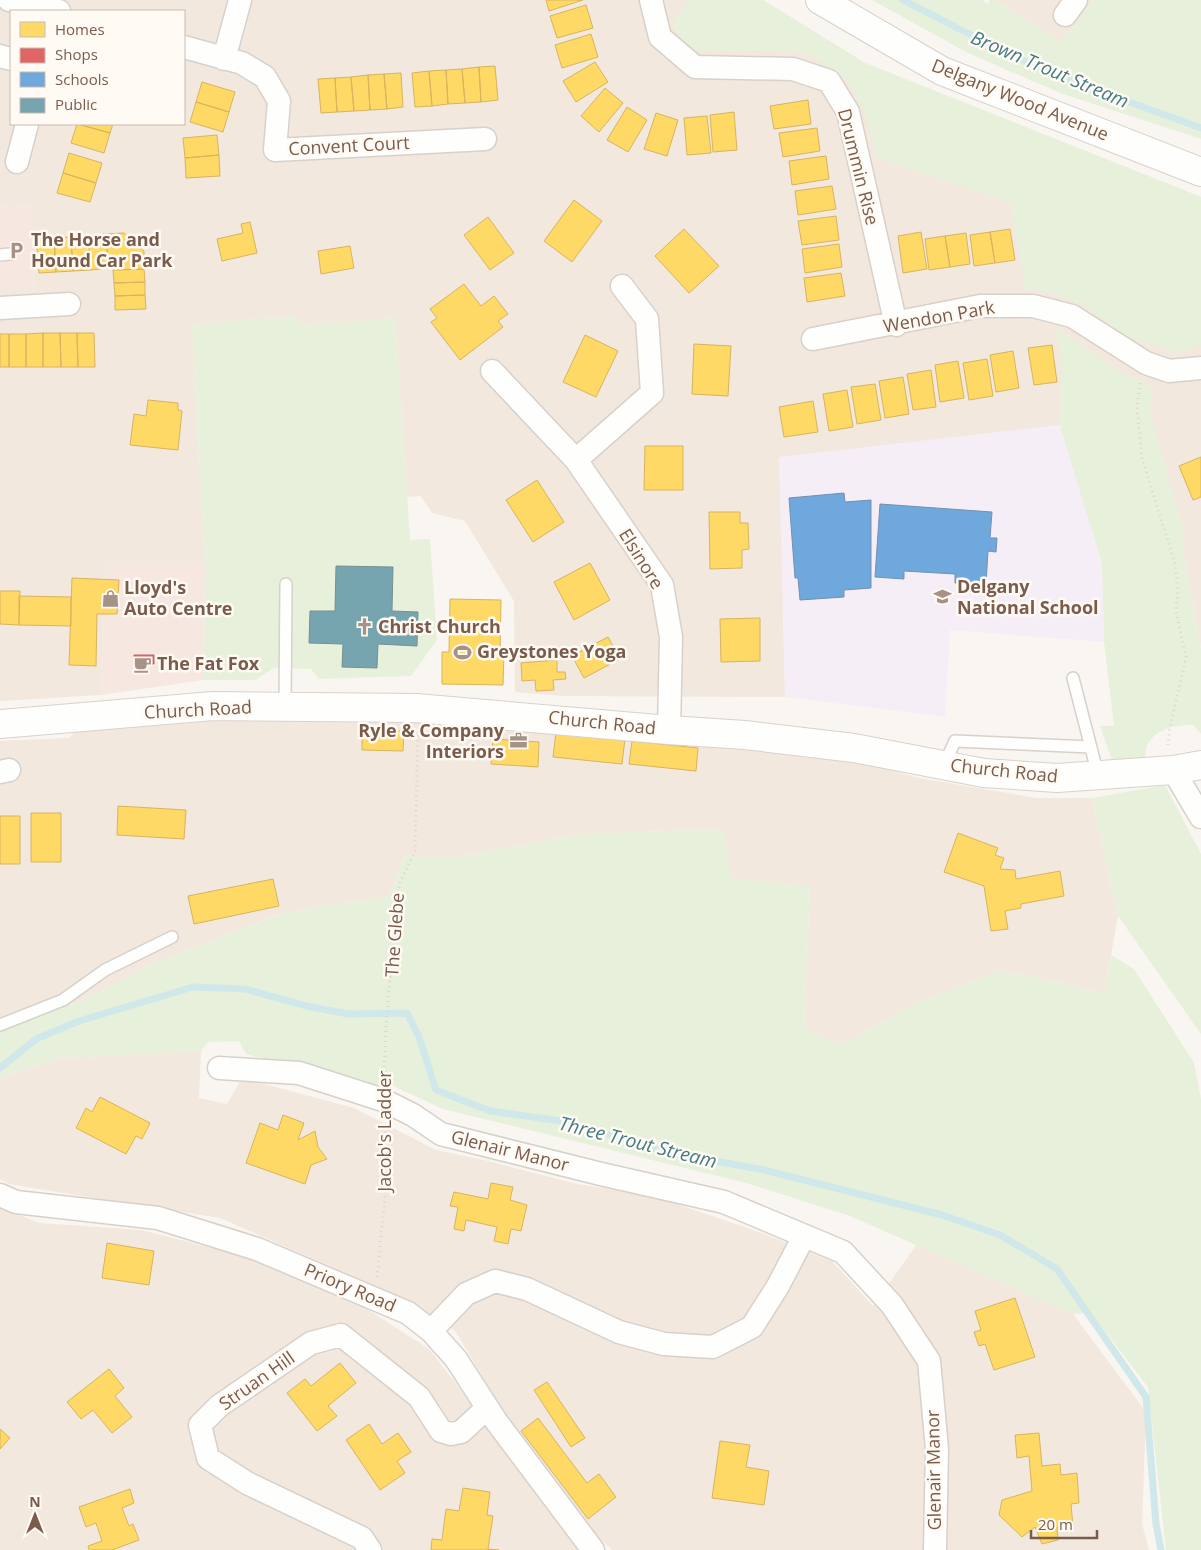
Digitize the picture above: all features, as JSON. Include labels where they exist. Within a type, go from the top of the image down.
[{"type":"main road","name":"Delgany Wood Avenue","points":[[820,0],[942,72],[1201,172]]},
{"type":"main road","name":"Church Road","points":[[0,724],[205,707],[416,708],[745,735],[854,748],[984,772],[1057,778],[1173,770],[1201,765]]},
{"type":"street","points":[[9,0],[54,10]]},
{"type":"street","points":[[224,59],[240,0]]},
{"type":"street","name":"Drummin Rise","points":[[651,0],[660,37],[695,67],[793,68],[829,81],[848,112],[896,325]]},
{"type":"street","name":"Convent Court","points":[[185,47],[242,63],[265,77],[279,101],[275,150],[485,139]]},
{"type":"street","points":[[17,162],[27,125]]},
{"type":"street","points":[[576,460],[652,393],[647,319],[622,286]]},
{"type":"street","points":[[0,308],[69,304]]},
{"type":"street","name":"Wendon Park","points":[[812,339],[896,325],[980,306],[1033,306],[1072,316],[1146,363],[1169,371],[1201,368]]},
{"type":"street","name":"Elsinore","points":[[492,371],[576,460],[662,586],[670,637],[669,730]]},
{"type":"street","points":[[1173,770],[1201,817]]},
{"type":"street","name":"Glenair Manor","points":[[219,1068],[299,1073],[383,1100],[413,1115],[441,1134],[601,1174],[724,1202],[843,1252],[892,1305],[929,1362],[937,1449],[935,1550]]},
{"type":"street","name":"Priory Road","points":[[0,1195],[16,1202],[158,1218],[257,1249],[408,1313],[431,1331],[456,1359],[487,1408],[562,1511],[593,1550]]},
{"type":"street","points":[[431,1331],[466,1294],[495,1281],[527,1289],[619,1332],[664,1344],[713,1347],[752,1327],[778,1286],[804,1236]]},
{"type":"street","name":"Struan Hill","points":[[370,1550],[362,1538],[247,1483],[208,1458],[200,1425],[219,1406],[311,1343],[341,1335],[419,1397],[441,1431],[451,1434],[461,1432],[487,1408]]},
{"type":"lane","points":[[285,707],[286,584]]},
{"type":"lane","points":[[1073,678],[1099,776]]},
{"type":"lane","points":[[944,765],[955,741],[1091,747]]},
{"type":"lane","points":[[0,1025],[64,1000],[105,970],[172,937]]},
{"type":"path","points":[[1146,363],[1140,383],[1137,408],[1142,458],[1175,564],[1178,590],[1176,612],[1186,657],[1170,727],[1167,753],[1173,770]]},
{"type":"path","name":"The Glebe","points":[[386,1023],[399,884],[414,851],[419,736]]},
{"type":"path","name":"Jacob's Ladder","points":[[374,1297],[380,1259],[388,1167],[383,1100],[386,1023]]},
{"type":"shaded area","points":[[0,0],[763,0],[865,63],[1201,197],[1201,649],[1182,544],[780,457],[785,697],[563,696],[515,692],[514,601],[465,521],[432,513],[421,496],[407,497],[395,318],[300,325],[293,316],[192,325],[205,565],[104,565],[101,695],[0,701],[0,288],[35,286],[31,205],[0,207]]},
{"type":"shaded area","points":[[995,0],[1201,0],[1061,42]]},
{"type":"shaded area","name":"The Horse and Hound Car Park","points":[[31,204],[35,286],[0,288],[0,207]]},
{"type":"shaded area","name":"Delgany National School","points":[[1060,425],[1102,564],[1104,642],[950,630],[945,717],[785,697],[779,457]]},
{"type":"shaded area","points":[[104,565],[205,565],[204,680],[101,695]]},
{"type":"shaded area","points":[[345,714],[828,753],[919,778],[1037,798],[1092,798],[1118,916],[1104,993],[1001,970],[908,1007],[840,1046],[804,1028],[810,887],[730,878],[723,829],[581,834],[448,859],[405,855],[390,896],[283,913],[150,965],[94,995],[0,1032],[0,741],[69,738],[75,732],[118,728],[194,716]]},
{"type":"shaded area","points":[[201,1051],[199,1098],[227,1104],[242,1078],[354,1108],[436,1150],[484,1160],[577,1184],[650,1195],[756,1231],[832,1261],[873,1306],[917,1244],[1073,1314],[1146,1412],[1142,1524],[1149,1550],[613,1550],[599,1539],[511,1425],[456,1332],[412,1302],[220,1218],[8,1184],[0,1179],[0,1084],[5,1076],[61,1058]]},
{"type":"shaded area","points":[[0,1208],[40,1223],[141,1230],[252,1258],[353,1300],[429,1349],[578,1550],[0,1550]]},
{"type":"green space","points":[[688,0],[763,0],[865,63],[1201,197],[1201,345],[1178,352],[1127,336],[1079,303],[1049,292],[1026,290],[1010,202],[877,158],[865,112],[848,81],[813,56],[792,51],[700,51],[679,40],[673,25]]},
{"type":"green space","points":[[872,0],[982,0],[988,4],[990,0],[995,0],[1061,42],[1093,0],[1201,0],[1201,139],[1060,93],[968,53]]},
{"type":"green space","points":[[293,316],[300,325],[395,318],[410,540],[430,539],[437,640],[411,676],[319,679],[311,669],[274,668],[255,680],[204,680],[205,565],[192,325]]},
{"type":"green space","points":[[1055,327],[1113,368],[1152,388],[1150,411],[1183,529],[1182,544],[1201,649],[1201,734],[1193,725],[1168,728],[1149,741],[1145,757],[1112,760],[1100,726],[1114,726],[1104,642],[1102,564],[1060,425],[1062,357]]},
{"type":"green space","points":[[1165,785],[1201,854],[1201,1034],[1118,916],[1092,798]]},
{"type":"green space","points":[[724,829],[731,878],[810,886],[804,1028],[840,1046],[908,1007],[1001,970],[1104,993],[1111,955],[1134,969],[1194,1063],[1201,1099],[1201,1550],[1166,1550],[1148,1387],[1091,1313],[1073,1314],[850,1216],[746,1183],[443,1109],[389,1084],[388,1097],[371,1089],[246,1054],[239,1041],[208,1042],[201,1051],[61,1058],[5,1076],[0,1084],[0,1032],[94,995],[150,965],[284,913],[390,896],[405,855],[448,859],[581,834]]},
{"type":"building: Homes","points":[[546,0],[583,0],[549,11]]},
{"type":"building: Homes","points":[[586,5],[593,28],[557,38],[550,16]]},
{"type":"building: Homes","points":[[591,34],[598,57],[562,68],[555,45]]},
{"type":"building: Homes","points":[[595,62],[608,82],[576,102],[563,81]]},
{"type":"building: Homes","points":[[495,66],[498,100],[481,102],[479,67]]},
{"type":"building: Homes","points":[[479,67],[481,102],[465,103],[462,69]]},
{"type":"building: Homes","points":[[462,69],[465,103],[448,104],[446,70]]},
{"type":"building: Homes","points":[[446,70],[448,104],[432,106],[429,71]]},
{"type":"building: Homes","points":[[429,71],[432,106],[415,107],[412,73]]},
{"type":"building: Homes","points":[[401,73],[403,107],[387,109],[384,74]]},
{"type":"building: Homes","points":[[384,74],[387,109],[370,110],[368,75]]},
{"type":"building: Homes","points":[[368,75],[370,110],[354,111],[351,77]]},
{"type":"building: Homes","points":[[351,77],[354,111],[337,112],[335,78]]},
{"type":"building: Homes","points":[[335,78],[337,112],[321,113],[318,79]]},
{"type":"building: Homes","points":[[202,82],[235,92],[229,112],[196,102]]},
{"type":"building: Homes","points":[[605,88],[623,103],[599,132],[581,116]]},
{"type":"building: Homes","points":[[808,100],[811,124],[774,129],[770,106]]},
{"type":"building: Homes","points":[[196,102],[229,112],[223,132],[190,122]]},
{"type":"building: Homes","points":[[627,107],[647,120],[628,152],[607,140]]},
{"type":"building: Homes","points":[[734,112],[737,150],[713,152],[710,115]]},
{"type":"building: Homes","points":[[656,113],[678,120],[667,156],[644,149]]},
{"type":"building: Homes","points":[[707,116],[711,153],[687,155],[684,118]]},
{"type":"building: Homes","points":[[77,125],[110,133],[104,153],[71,143]]},
{"type":"building: Homes","points":[[82,125],[113,125],[110,133]]},
{"type":"building: Homes","points":[[817,128],[820,151],[783,157],[779,133]]},
{"type":"building: Homes","points":[[217,135],[219,155],[185,158],[183,138]]},
{"type":"building: Homes","points":[[69,153],[102,163],[96,183],[63,173]]},
{"type":"building: Homes","points":[[219,155],[220,176],[186,178],[185,158]]},
{"type":"building: Homes","points":[[826,156],[829,179],[792,185],[789,161]]},
{"type":"building: Homes","points":[[63,173],[96,183],[90,202],[57,193]]},
{"type":"building: Homes","points":[[832,186],[836,209],[798,215],[795,191]]},
{"type":"building: Homes","points":[[574,200],[602,221],[572,262],[544,241]]},
{"type":"building: Homes","points":[[836,216],[839,240],[802,245],[798,221]]},
{"type":"building: Homes","points":[[488,217],[514,253],[490,270],[464,235]]},
{"type":"building: Homes","points":[[250,222],[257,253],[222,261],[217,239],[243,233],[241,224]]},
{"type":"building: Homes","points":[[684,229],[719,266],[689,293],[655,256]]},
{"type":"building: Homes","points":[[1010,229],[1015,260],[995,263],[990,232]]},
{"type":"building: Homes","points":[[921,232],[927,269],[903,273],[898,236]]},
{"type":"building: Homes","points":[[990,232],[995,263],[974,266],[970,235]]},
{"type":"building: Homes","points":[[124,233],[144,251],[144,269],[118,270],[118,265],[115,261],[108,261],[106,234]]},
{"type":"building: Homes","points":[[966,233],[970,264],[950,267],[945,236]]},
{"type":"building: Homes","points":[[106,234],[108,268],[91,270],[88,236]]},
{"type":"building: Homes","points":[[88,236],[91,270],[73,271],[71,237]]},
{"type":"building: Homes","points":[[945,236],[950,267],[929,270],[925,239]]},
{"type":"building: Homes","points":[[71,237],[73,271],[56,272],[54,238]]},
{"type":"building: Homes","points":[[54,238],[56,272],[39,273],[36,239]]},
{"type":"building: Homes","points":[[839,244],[842,267],[805,273],[802,249]]},
{"type":"building: Homes","points":[[350,246],[354,268],[321,274],[318,251]]},
{"type":"building: Homes","points":[[144,269],[145,282],[114,283],[113,270]]},
{"type":"building: Homes","points":[[841,273],[845,296],[807,302],[804,278]]},
{"type":"building: Homes","points":[[145,282],[145,295],[115,296],[114,283]]},
{"type":"building: Homes","points":[[464,284],[481,306],[494,296],[508,314],[498,321],[503,327],[460,360],[431,322],[437,318],[430,309]]},
{"type":"building: Homes","points":[[145,295],[146,309],[115,310],[115,296]]},
{"type":"building: Homes","points":[[43,333],[60,333],[61,367],[43,367]]},
{"type":"building: Homes","points":[[43,333],[43,367],[26,367],[26,334]]},
{"type":"building: Homes","points":[[60,333],[77,333],[78,367],[61,367]]},
{"type":"building: Homes","points":[[77,333],[94,333],[95,367],[78,367]]},
{"type":"building: Homes","points":[[0,334],[9,334],[9,367],[0,367]]},
{"type":"building: Homes","points":[[9,334],[26,334],[26,367],[9,367]]},
{"type":"building: Homes","points":[[585,335],[618,351],[596,397],[563,382]]},
{"type":"building: Homes","points":[[694,344],[731,346],[728,396],[692,394]]},
{"type":"building: Homes","points":[[1052,345],[1057,382],[1034,385],[1028,348]]},
{"type":"building: Homes","points":[[1013,351],[1019,388],[996,392],[990,355]]},
{"type":"building: Homes","points":[[987,359],[993,396],[969,400],[963,363]]},
{"type":"building: Homes","points":[[958,361],[964,398],[940,402],[935,365]]},
{"type":"building: Homes","points":[[931,370],[936,407],[913,410],[907,374]]},
{"type":"building: Homes","points":[[903,377],[909,414],[885,418],[879,381]]},
{"type":"building: Homes","points":[[875,384],[881,420],[857,424],[851,387]]},
{"type":"building: Homes","points":[[847,390],[853,427],[829,431],[823,394]]},
{"type":"building: Homes","points":[[148,400],[178,403],[178,410],[182,411],[178,450],[130,445],[134,414],[146,416]]},
{"type":"building: Homes","points":[[813,401],[818,432],[784,437],[779,407]]},
{"type":"building: Homes","points":[[645,446],[683,446],[683,490],[644,490]]},
{"type":"building: Homes","points":[[1201,457],[1201,497],[1193,500],[1179,466]]},
{"type":"building: Homes","points":[[537,480],[564,522],[533,542],[506,500]]},
{"type":"building: Homes","points":[[709,512],[740,512],[740,523],[748,523],[749,549],[742,550],[742,568],[710,569]]},
{"type":"building: Homes","points":[[590,563],[610,600],[574,620],[554,582]]},
{"type":"building: Homes","points":[[72,578],[119,580],[117,614],[97,614],[96,666],[69,665]]},
{"type":"building: Homes","points":[[0,591],[20,591],[19,625],[0,624]]},
{"type":"building: Homes","points":[[19,596],[71,597],[71,626],[19,625]]},
{"type":"building: Homes","points":[[450,599],[501,600],[500,653],[504,653],[503,685],[442,684],[442,652],[449,652]]},
{"type":"building: Homes","points":[[760,618],[760,661],[721,662],[720,619]]},
{"type":"building: Homes","points":[[608,637],[620,659],[584,678],[572,656]]},
{"type":"building: Homes","points":[[557,660],[557,672],[565,672],[566,679],[553,680],[554,690],[536,691],[535,680],[522,681],[521,663]]},
{"type":"building: Homes","points":[[362,730],[404,731],[403,751],[362,750]]},
{"type":"building: Homes","points":[[556,732],[625,739],[622,764],[553,757]]},
{"type":"building: Homes","points":[[493,739],[539,742],[538,767],[491,764]]},
{"type":"building: Homes","points":[[632,741],[698,748],[696,771],[629,764]]},
{"type":"building: Homes","points":[[118,806],[186,810],[184,839],[117,835]]},
{"type":"building: Homes","points":[[31,813],[61,813],[61,862],[31,862]]},
{"type":"building: Homes","points":[[0,816],[20,816],[20,864],[0,864]]},
{"type":"building: Homes","points":[[958,833],[998,848],[995,855],[1004,858],[1000,869],[1015,870],[1016,879],[1060,871],[1064,896],[1021,904],[1021,908],[1005,911],[1008,929],[991,931],[984,886],[944,872]]},
{"type":"building: Homes","points":[[273,879],[279,906],[194,924],[188,896]]},
{"type":"building: Homes","points":[[100,1097],[150,1123],[142,1139],[136,1136],[126,1154],[76,1128],[86,1108],[92,1112]]},
{"type":"building: Homes","points":[[283,1115],[304,1123],[298,1140],[315,1131],[318,1147],[327,1159],[311,1165],[305,1184],[246,1163],[260,1123],[278,1130]]},
{"type":"building: Homes","points":[[491,1183],[513,1187],[510,1200],[527,1205],[521,1231],[511,1229],[508,1244],[494,1241],[497,1227],[466,1220],[464,1231],[454,1229],[458,1207],[450,1206],[454,1192],[488,1199]]},
{"type":"building: Homes","points":[[107,1243],[154,1251],[149,1285],[102,1278]]},
{"type":"building: Homes","points":[[1015,1298],[1035,1357],[994,1370],[985,1344],[979,1346],[974,1332],[981,1330],[975,1311]]},
{"type":"building: Homes","points":[[340,1363],[356,1383],[328,1406],[337,1416],[317,1431],[287,1393],[305,1379],[311,1386]]},
{"type":"building: Homes","points":[[109,1369],[124,1388],[115,1396],[132,1417],[112,1433],[93,1410],[81,1419],[67,1402]]},
{"type":"building: Homes","points":[[547,1382],[585,1438],[571,1447],[534,1390]]},
{"type":"building: Homes","points":[[538,1418],[587,1483],[599,1474],[616,1497],[588,1519],[521,1431]]},
{"type":"building: Homes","points":[[369,1424],[382,1444],[398,1433],[411,1452],[397,1461],[405,1473],[380,1490],[346,1440]]},
{"type":"building: Homes","points":[[0,1429],[10,1438],[0,1449]]},
{"type":"building: Homes","points":[[1039,1433],[1042,1466],[1060,1464],[1061,1475],[1077,1473],[1079,1503],[1071,1504],[1073,1526],[1057,1527],[1058,1540],[1042,1544],[1035,1527],[1022,1537],[999,1515],[1002,1500],[1032,1491],[1029,1456],[1017,1458],[1015,1435]]},
{"type":"building: Homes","points":[[720,1441],[750,1445],[746,1467],[769,1471],[764,1505],[712,1498]]},
{"type":"building: Homes","points":[[463,1488],[490,1492],[487,1515],[493,1516],[488,1549],[499,1550],[431,1550],[432,1539],[442,1540],[446,1509],[459,1511]]},
{"type":"building: Homes","points":[[130,1489],[134,1503],[122,1508],[129,1526],[133,1524],[139,1540],[112,1550],[89,1550],[88,1546],[102,1541],[96,1523],[86,1527],[79,1507]]},
{"type":"building: Shops","points":[[134,655],[154,655],[154,664],[134,664]]},
{"type":"building: Schools","points":[[844,493],[845,502],[871,500],[871,588],[844,590],[844,597],[800,600],[798,578],[795,578],[789,498]]},
{"type":"building: Schools","points":[[880,504],[992,512],[990,538],[997,538],[996,552],[988,551],[986,585],[955,583],[955,574],[904,571],[904,579],[875,577]]},
{"type":"building: Public","name":"Christ Church","points":[[336,566],[393,567],[392,611],[418,612],[417,646],[378,644],[377,668],[342,667],[343,644],[309,643],[310,611],[335,611]]},
{"type":"waterway","name":"Brown Trout Stream","points":[[903,0],[1004,52],[1101,94],[1201,128]]},
{"type":"waterway","name":"Three Trout Stream","points":[[0,1068],[36,1039],[79,1021],[193,987],[245,989],[306,1006],[348,1014],[407,1013],[419,1037],[436,1090],[490,1111],[568,1122],[662,1151],[764,1170],[942,1215],[1000,1235],[1057,1269],[1146,1397],[1156,1524],[1161,1550]]},
{"type":"place","name":"The Horse and Hound Car Park","points":[[17,250]]},
{"type":"place","name":"Delgany National School","points":[[943,597]]},
{"type":"place","name":"Lloyd's Auto Centre","points":[[110,598]]},
{"type":"place","name":"Christ Church","points":[[364,627]]},
{"type":"place","name":"Greystones Yoga","points":[[463,652]]},
{"type":"place","name":"The Fat Fox","points":[[143,664]]},
{"type":"place","name":"Ryle & Company Interiors","points":[[518,741]]}]
